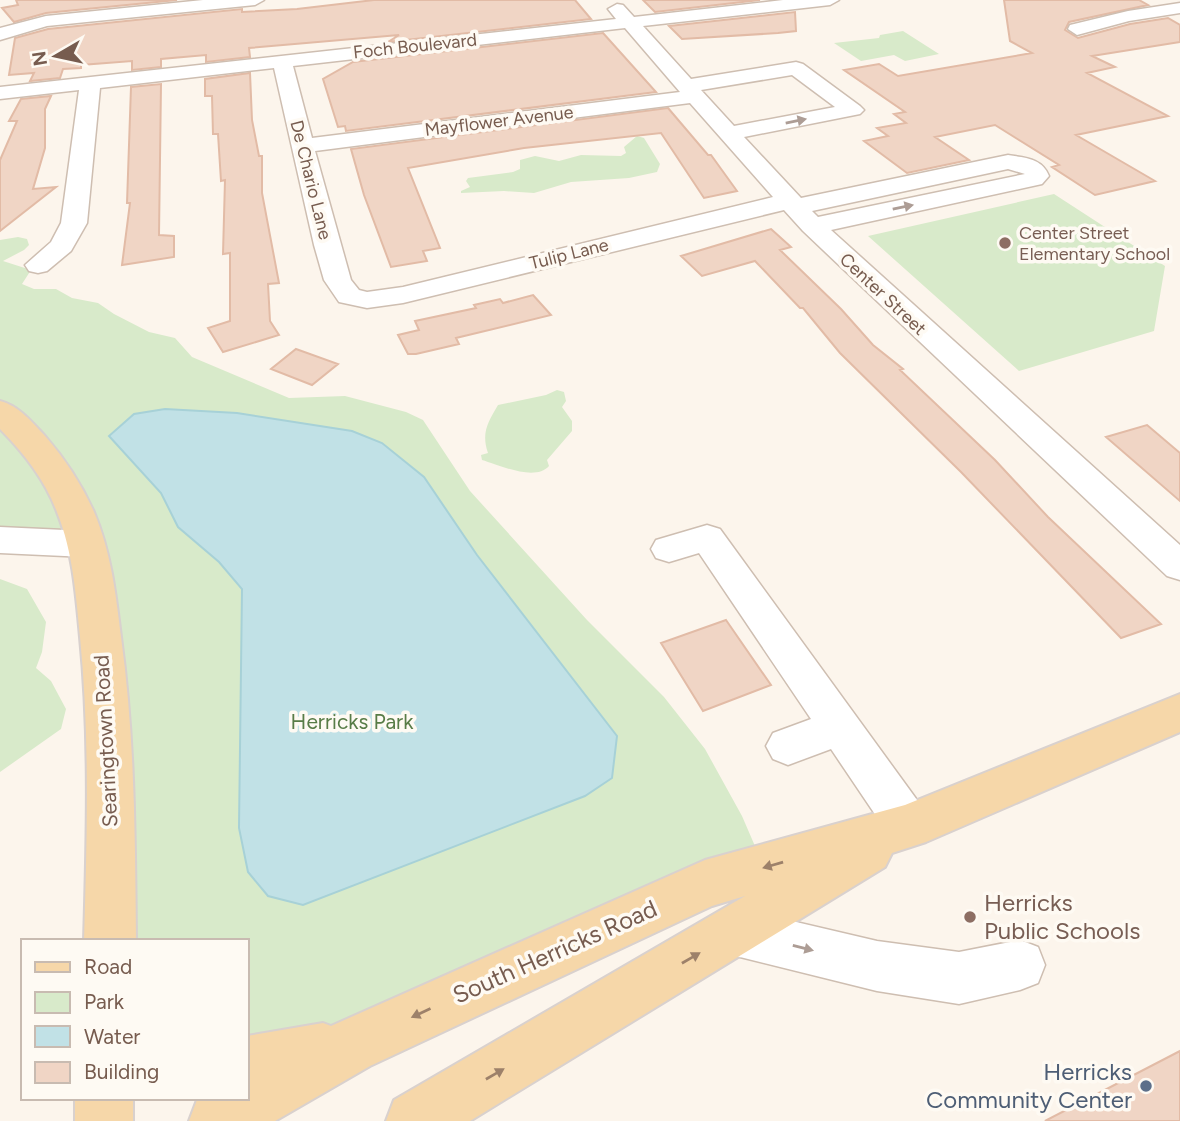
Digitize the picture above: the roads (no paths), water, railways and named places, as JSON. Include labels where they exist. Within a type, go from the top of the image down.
[{"type":"main road","name":"Searingtown Road","points":[[0,411],[36,447],[56,475],[70,500],[86,544],[93,575],[108,705],[110,939]]},
{"type":"main road","name":"South Herricks Road","points":[[218,1121],[350,1046],[705,884],[909,826],[1180,712]]},
{"type":"main road","name":"South Herricks Road","points":[[440,1114],[909,826]]},
{"type":"main road","points":[[248,1064],[350,1046]]},
{"type":"main road","points":[[104,1100],[104,1121]]},
{"type":"street","points":[[0,34],[46,21],[255,0]]},
{"type":"street","name":"Center Street","points":[[609,0],[798,211],[1180,566]]},
{"type":"street","name":"Foch Boulevard","points":[[0,93],[830,0]]},
{"type":"street","points":[[1171,0],[1180,6]]},
{"type":"street","points":[[1077,29],[1180,6]]},
{"type":"street","name":"De Chario Lane","points":[[282,60],[327,245],[338,280],[349,296]]},
{"type":"street","name":"Mayflower Avenue","points":[[303,146],[796,68],[853,110],[729,133]]},
{"type":"street","points":[[38,265],[62,246],[74,223],[90,82]]},
{"type":"street","points":[[1008,162],[1029,166],[1035,170],[1037,176],[1034,179],[871,214],[798,211],[853,196],[1008,162]]},
{"type":"street","points":[[853,196],[871,214]]},
{"type":"street","name":"Tulip Lane","points":[[349,296],[367,300],[404,295],[798,211]]},
{"type":"street","points":[[669,550],[707,538],[909,826]]},
{"type":"street","points":[[0,540],[86,544]]},
{"type":"street","points":[[788,746],[839,727]]},
{"type":"street","points":[[736,932],[877,966],[959,978],[1020,965]]},
{"type":"water","points":[[165,409],[237,413],[352,431],[382,443],[424,477],[477,555],[617,736],[612,778],[585,796],[303,905],[268,896],[248,872],[239,828],[242,589],[219,562],[178,527],[161,493],[109,436],[134,414]]},
{"type":"place","name":"Center Street Elementary School","points":[[1005,243]]},
{"type":"place","name":"Herricks Public Schools","points":[[970,917]]},
{"type":"place","name":"Herricks Community Center","points":[[1146,1086]]},
{"type":"park label","name":"Herricks Park","points":[[352,722]]}]
